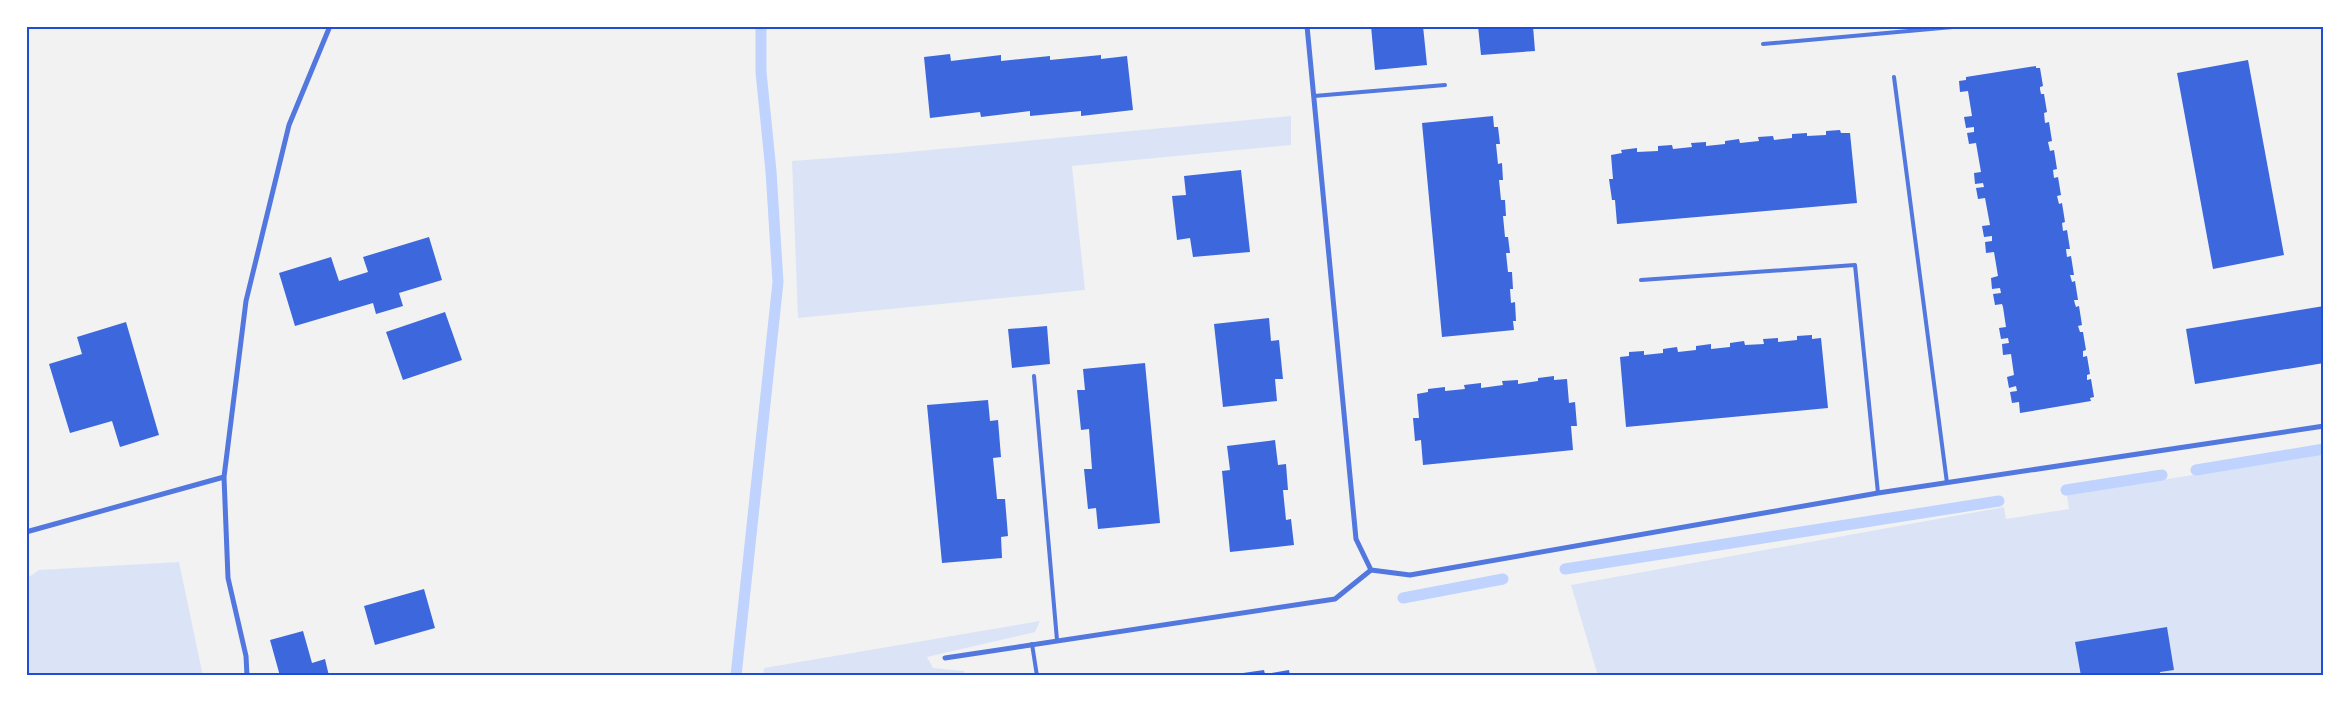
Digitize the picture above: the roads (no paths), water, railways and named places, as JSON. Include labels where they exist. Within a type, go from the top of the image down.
[{"type":"street","points":[[247,676],[246,656],[228,578],[224,477],[246,301],[289,125],[330,26]]},
{"type":"street","points":[[1307,26],[1356,539],[1371,570]]},
{"type":"street","points":[[945,658],[1336,599],[1371,570],[1410,575],[1878,493],[2324,426]]},
{"type":"street","points":[[26,532],[224,477]]},
{"type":"lane","points":[[1763,44],[1964,26]]},
{"type":"lane","points":[[1894,77],[1947,483]]},
{"type":"lane","points":[[1314,96],[1444,85]]},
{"type":"lane","points":[[1641,280],[1856,265],[1878,493]]},
{"type":"lane","points":[[1034,376],[1057,640]]},
{"type":"lane","points":[[1032,644],[1037,676]]},
{"type":"waterway","points":[[736,676],[778,282],[771,171],[761,72],[761,26]]},
{"type":"waterway","points":[[2196,470],[2324,449]]},
{"type":"waterway","points":[[2066,490],[2162,475]]},
{"type":"waterway","points":[[1565,569],[1999,501]]},
{"type":"waterway","points":[[1403,598],[1503,579]]}]
